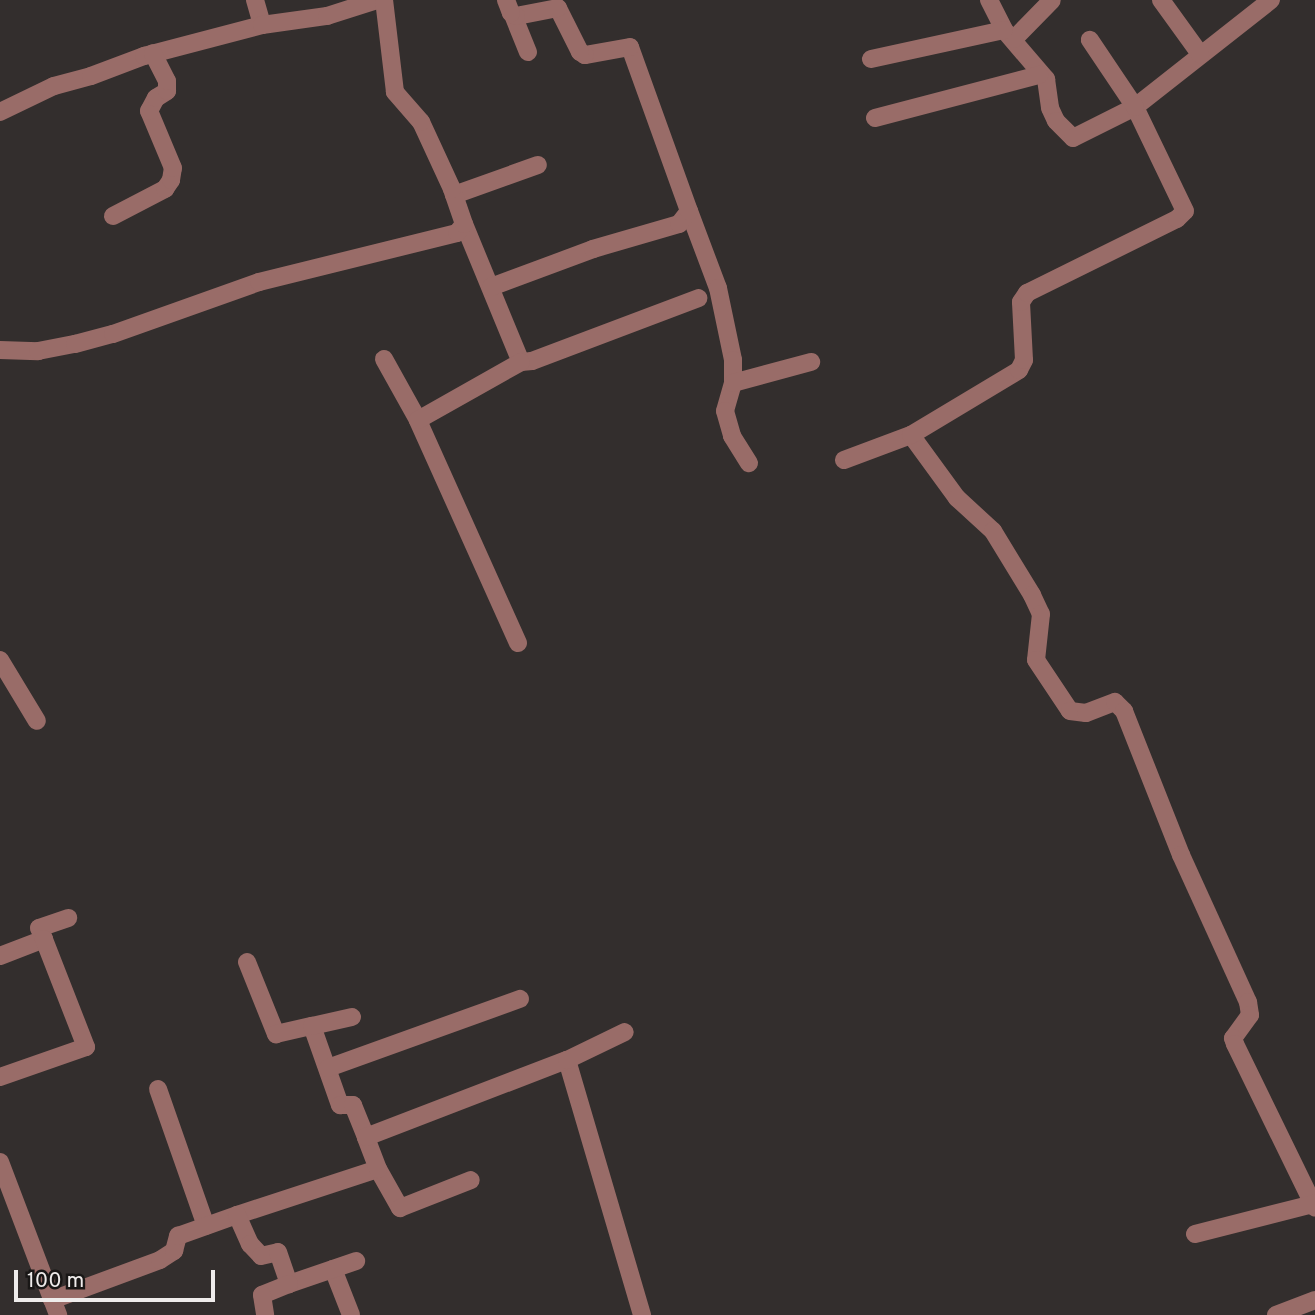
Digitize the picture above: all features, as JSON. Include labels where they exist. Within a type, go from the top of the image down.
[{"type":"street","points":[[255,0],[262,25]]},
{"type":"street","points":[[0,112],[54,86],[91,76],[153,53],[262,25],[327,16],[377,0]]},
{"type":"street","points":[[384,0],[395,92],[421,121],[454,195],[517,358],[521,362]]},
{"type":"street","points":[[989,0],[1009,34],[1046,81],[1050,108],[1056,121],[1073,138],[1135,107],[1271,0]]},
{"type":"street","points":[[871,60],[1009,34],[1052,0]]},
{"type":"street","points":[[1161,0],[1200,54]]},
{"type":"street","points":[[528,52],[510,7],[558,8],[580,52],[585,55],[630,47],[718,288],[733,360],[733,383],[725,411],[732,436],[749,463]]},
{"type":"street","points":[[845,460],[911,435],[1023,366],[1021,302],[1027,293],[1177,219],[1185,211],[1135,107],[1090,40]]},
{"type":"street","points":[[113,216],[164,188],[171,180],[173,167],[149,111],[150,104],[167,91],[167,81],[153,53]]},
{"type":"street","points":[[875,118],[1039,75]]},
{"type":"street","points":[[454,195],[537,165]]},
{"type":"street","points":[[491,287],[593,250],[679,224],[688,211]]},
{"type":"street","points":[[0,350],[38,351],[113,334],[259,282],[457,233],[464,224]]},
{"type":"street","points":[[418,420],[521,362],[532,361],[699,298]]},
{"type":"street","points":[[384,359],[418,420],[518,643]]},
{"type":"street","points":[[733,383],[811,362]]},
{"type":"street","points":[[911,435],[957,498],[993,531],[1032,595],[1041,614],[1036,660],[1070,711],[1086,713],[1115,702],[1124,711],[1181,855],[1248,1002],[1250,1015],[1233,1038],[1314,1206],[1195,1234]]},
{"type":"street","points":[[0,660],[37,721]]},
{"type":"street","points":[[0,1077],[86,1047],[39,928],[68,918]]},
{"type":"street","points":[[0,956],[44,939]]},
{"type":"street","points":[[247,962],[275,1034],[352,1017]]},
{"type":"street","points":[[328,1068],[520,999]]},
{"type":"street","points":[[312,1026],[340,1104],[353,1105],[378,1169],[400,1208],[471,1180]]},
{"type":"street","points":[[366,1137],[567,1060],[625,1032]]},
{"type":"street","points":[[567,1060],[642,1315]]},
{"type":"street","points":[[158,1089],[206,1226]]},
{"type":"street","points":[[0,1162],[55,1307],[160,1260],[174,1251],[178,1236],[378,1169]]},
{"type":"street","points":[[237,1215],[250,1244],[261,1256],[278,1252],[289,1284]]},
{"type":"street","points":[[265,1315],[262,1295],[356,1261]]},
{"type":"street","points":[[332,1269],[351,1315]]},
{"type":"street","points":[[1276,1315],[1315,1300]]}]
